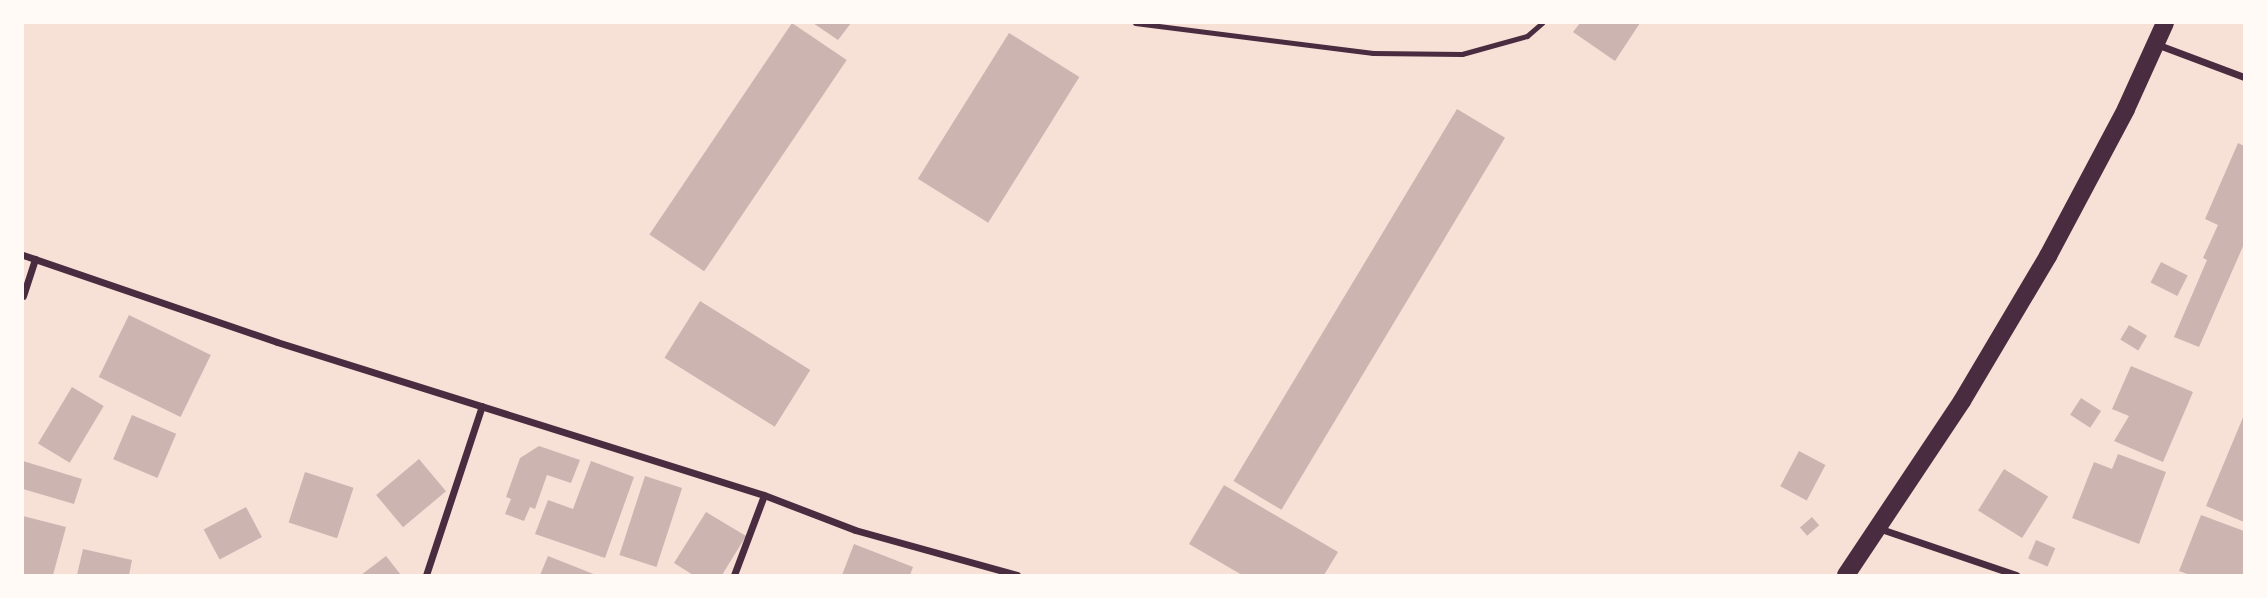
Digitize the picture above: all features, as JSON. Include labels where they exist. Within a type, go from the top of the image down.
[{"type":"main road","points":[[1846,575],[1962,401],[2048,256],[2165,23]]},
{"type":"street","points":[[2156,44],[2244,77]]},
{"type":"street","points":[[23,255],[482,406],[764,495],[855,530],[1017,575]]},
{"type":"street","points":[[23,296],[35,259]]},
{"type":"street","points":[[426,575],[482,406]]},
{"type":"street","points":[[734,575],[764,495]]},
{"type":"street","points":[[1878,528],[2016,575]]},
{"type":"lane","points":[[1135,23],[1373,53],[1462,54],[1527,36],[1542,23]]},
{"type":"building","points":[[792,23],[847,60],[704,271],[649,234]]},
{"type":"building","points":[[813,23],[851,23],[838,40]]},
{"type":"building","points":[[1580,23],[1640,23],[1615,61],[1573,32]]},
{"type":"building","points":[[1009,33],[1079,77],[988,223],[918,179]]},
{"type":"building","points":[[1457,109],[1505,138],[1281,510],[1233,481]]},
{"type":"building","points":[[2238,143],[2244,146],[2244,244],[2199,347],[2174,337],[2207,260],[2203,258],[2218,225],[2205,219]]},
{"type":"building","points":[[2161,262],[2188,276],[2177,296],[2151,282]]},
{"type":"building","points":[[700,301],[810,370],[775,427],[664,358]]},
{"type":"building","points":[[129,315],[211,355],[181,417],[99,377]]},
{"type":"building","points":[[2129,325],[2147,336],[2138,350],[2120,340]]},
{"type":"building","points":[[2131,366],[2193,392],[2163,462],[2114,441],[2129,416],[2112,409]]},
{"type":"building","points":[[72,387],[104,406],[70,463],[38,444]]},
{"type":"building","points":[[2081,398],[2101,411],[2090,428],[2070,415]]},
{"type":"building","points":[[132,415],[176,434],[157,478],[113,459]]},
{"type":"building","points":[[2244,415],[2244,522],[2206,506]]},
{"type":"building","points":[[539,446],[580,460],[571,483],[547,475],[535,509],[530,507],[524,521],[505,514],[511,499],[506,497],[520,458]]},
{"type":"building","points":[[1799,451],[1825,465],[1807,500],[1780,486]]},
{"type":"building","points":[[2118,454],[2166,472],[2139,544],[2072,518],[2094,462],[2112,469]]},
{"type":"building","points":[[419,459],[446,491],[403,527],[376,495]]},
{"type":"building","points":[[23,461],[82,479],[74,504],[23,489]]},
{"type":"building","points":[[591,461],[634,477],[605,558],[535,534],[548,500],[573,509]]},
{"type":"building","points":[[2004,469],[2048,497],[2022,538],[1978,511]]},
{"type":"building","points":[[305,472],[354,488],[337,538],[289,522]]},
{"type":"building","points":[[645,476],[682,488],[656,567],[619,555]]},
{"type":"building","points":[[1224,485],[1338,552],[1324,575],[1242,575],[1189,544]]},
{"type":"building","points":[[246,507],[262,537],[220,560],[204,530]]},
{"type":"building","points":[[706,512],[746,536],[722,575],[693,575],[674,563]]},
{"type":"building","points":[[2201,515],[2244,531],[2244,575],[2190,575],[2179,571]]},
{"type":"building","points":[[23,516],[66,527],[53,575],[23,574]]},
{"type":"building","points":[[1812,517],[1819,525],[1807,536],[1800,527]]},
{"type":"building","points":[[2036,540],[2055,548],[2048,567],[2028,558]]},
{"type":"building","points":[[854,544],[913,567],[910,575],[842,575]]},
{"type":"building","points":[[83,549],[132,560],[129,575],[77,575]]},
{"type":"building","points":[[386,556],[401,575],[361,575]]},
{"type":"building","points":[[548,556],[596,575],[540,575]]}]
